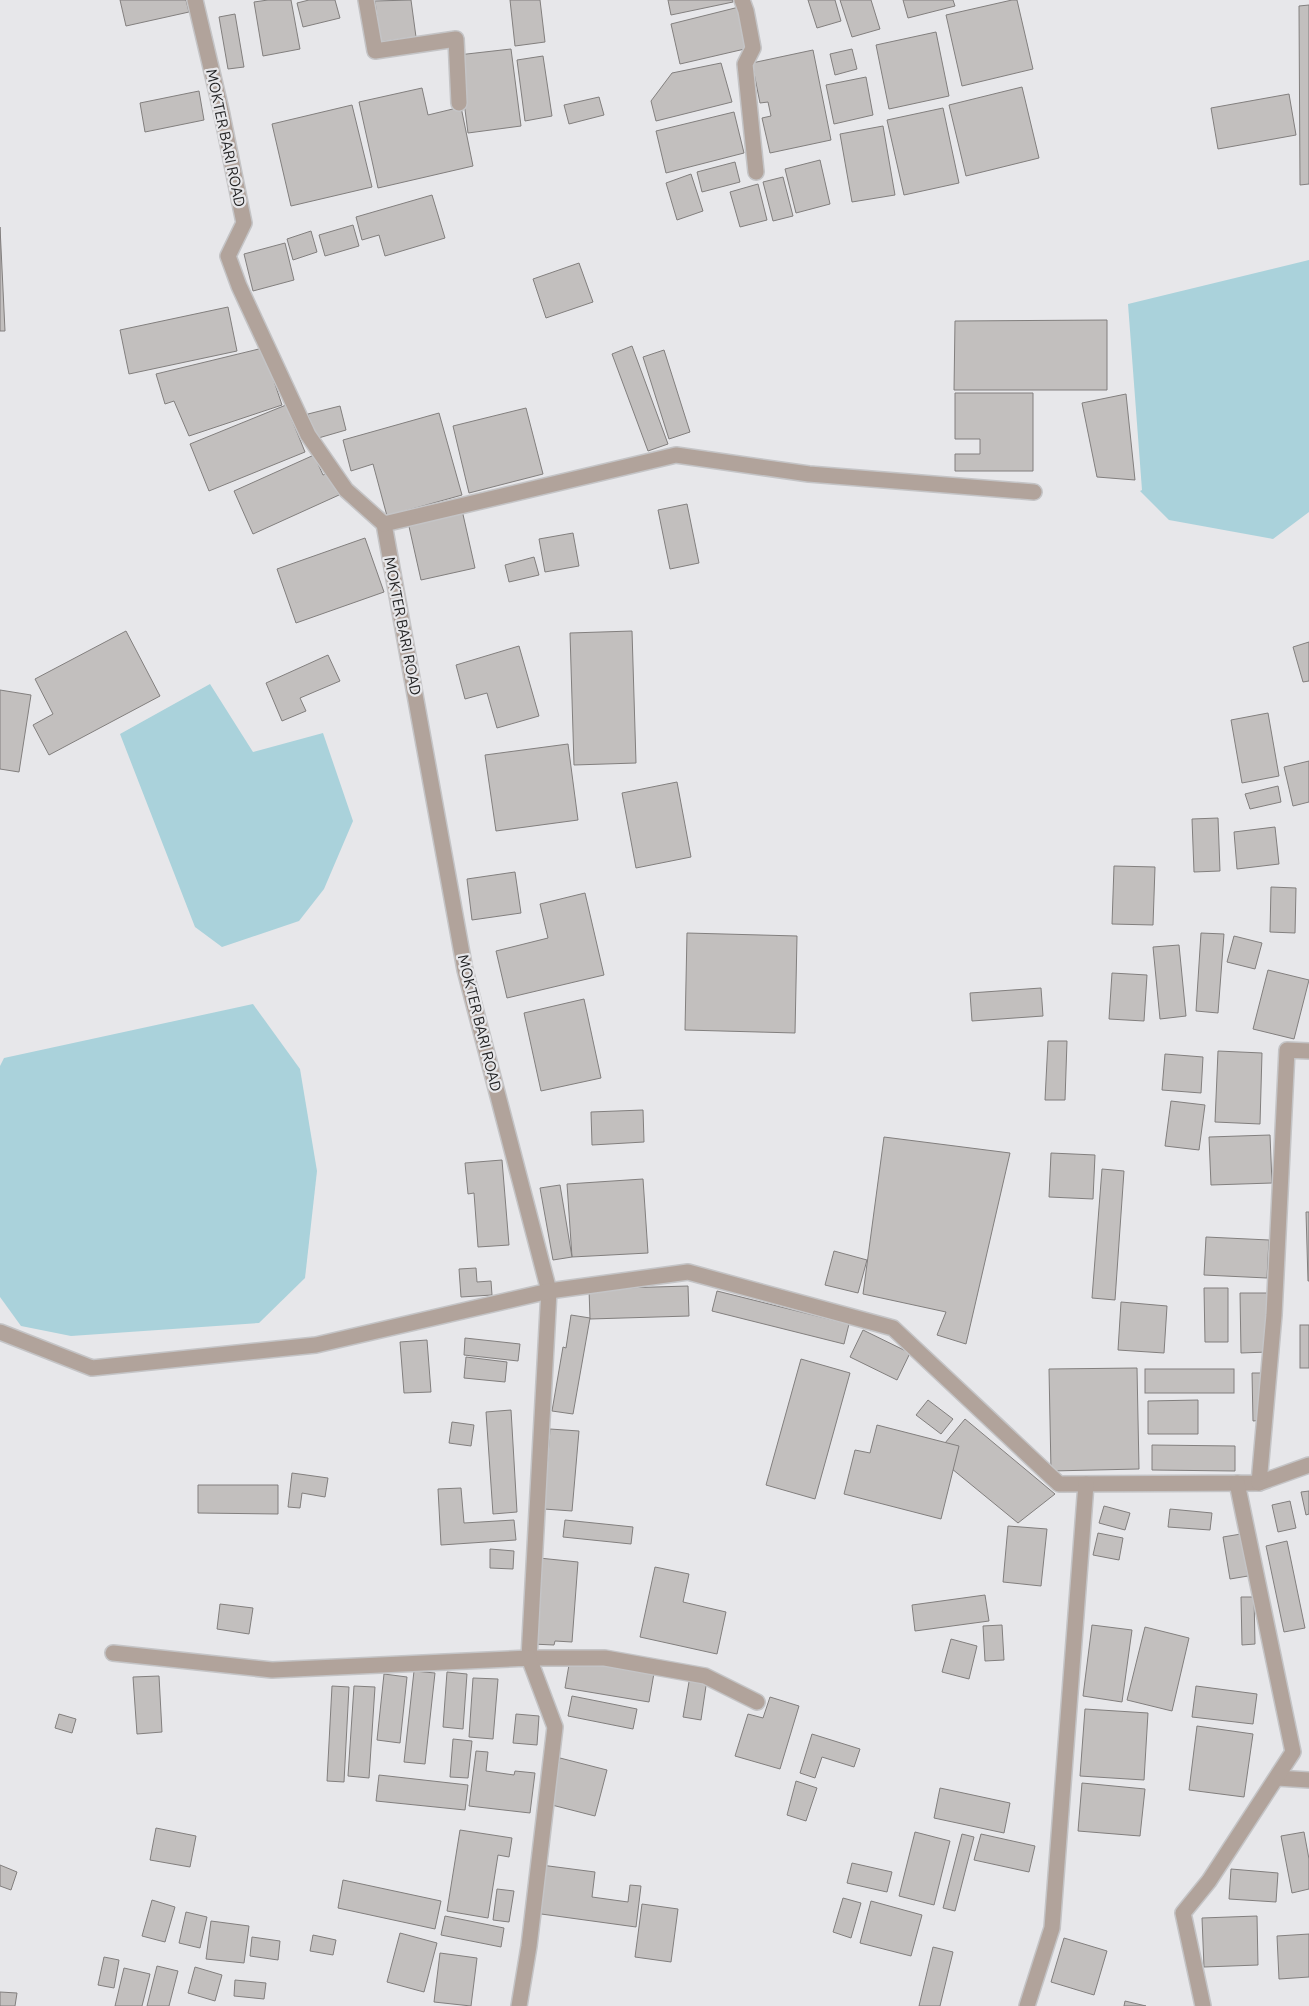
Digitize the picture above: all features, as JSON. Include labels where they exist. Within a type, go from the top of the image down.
[{"type":"street","name":"MOKTER BARI ROAD","points":[[195,0],[221,110],[244,223],[228,256],[239,286],[308,435],[346,490],[384,524],[465,970],[549,1291],[529,1658]]},
{"type":"street","points":[[366,0],[375,51],[456,39],[459,103]]},
{"type":"street","points":[[742,0],[753,48],[745,64],[756,172]]},
{"type":"street","points":[[384,524],[676,455],[809,474],[1034,492]]},
{"type":"street","points":[[1259,1483],[1274,1315],[1287,1050],[1309,1051]]},
{"type":"street","points":[[0,1332],[92,1368],[316,1345],[549,1291],[688,1272],[893,1328],[1059,1484],[1259,1483],[1309,1464]]},
{"type":"street","points":[[1203,2006],[1183,1913],[1210,1881],[1293,1752],[1237,1483]]},
{"type":"street","points":[[1027,2006],[1052,1928],[1086,1484]]},
{"type":"street","points":[[113,1652],[272,1670],[529,1658],[605,1658],[704,1676],[756,1702]]},
{"type":"street","points":[[519,2006],[529,1946],[555,1727],[529,1658]]},
{"type":"street","points":[[1277,1778],[1309,1780]]},
{"type":"water","points":[[1309,260],[1309,512],[1273,539],[1169,520],[1140,491],[1142,490],[1128,304]]},
{"type":"water","points":[[210,684],[253,752],[323,733],[353,821],[324,889],[299,921],[222,947],[195,927],[120,734]]},
{"type":"water","points":[[253,1004],[300,1069],[317,1171],[305,1278],[259,1323],[71,1336],[21,1326],[0,1297],[0,1066],[4,1058]]},
{"type":"building","points":[[120,0],[186,0],[189,12],[126,26]]},
{"type":"building","points":[[291,0],[300,49],[263,56],[254,2]]},
{"type":"building","points":[[309,0],[335,0],[340,18],[303,27],[297,3]]},
{"type":"building","points":[[411,0],[416,37],[380,42],[375,1]]},
{"type":"building","points":[[510,0],[540,0],[545,42],[515,46]]},
{"type":"building","points":[[668,0],[733,0],[733,2],[671,15]]},
{"type":"building","points":[[808,0],[835,0],[841,21],[817,28]]},
{"type":"building","points":[[840,0],[871,0],[880,29],[852,37]]},
{"type":"building","points":[[903,0],[953,0],[955,6],[908,18]]},
{"type":"building","points":[[1017,0],[1033,69],[962,86],[946,15]]},
{"type":"building","points":[[1309,5],[1309,184],[1300,185],[1299,6]]},
{"type":"building","points":[[739,7],[749,48],[680,64],[671,24]]},
{"type":"building","points":[[235,14],[244,67],[228,69],[219,17]]},
{"type":"building","points":[[936,32],[949,96],[889,109],[876,45]]},
{"type":"building","points":[[511,49],[521,126],[468,133],[458,55]]},
{"type":"building","points":[[852,49],[857,69],[835,75],[830,54]]},
{"type":"building","points":[[813,50],[831,140],[770,153],[762,118],[771,116],[768,102],[760,103],[752,63]]},
{"type":"building","points":[[543,56],[552,116],[525,121],[517,60]]},
{"type":"building","points":[[721,63],[732,102],[656,121],[651,101],[672,73]]},
{"type":"building","points":[[866,77],[873,115],[834,124],[826,85]]},
{"type":"building","points":[[1022,87],[1039,158],[966,176],[949,105]]},
{"type":"building","points":[[422,88],[428,115],[461,107],[473,166],[378,188],[359,102]]},
{"type":"building","points":[[199,91],[204,120],[145,132],[140,103]]},
{"type":"building","points":[[1289,94],[1296,135],[1218,149],[1211,108]]},
{"type":"building","points":[[599,97],[604,115],[569,124],[564,105]]},
{"type":"building","points":[[352,105],[372,187],[291,206],[272,124]]},
{"type":"building","points":[[943,108],[959,183],[904,195],[887,120]]},
{"type":"building","points":[[734,112],[744,153],[666,173],[656,131]]},
{"type":"building","points":[[883,126],[895,195],[852,202],[840,134]]},
{"type":"building","points":[[820,160],[830,204],[796,213],[785,169]]},
{"type":"building","points":[[735,162],[740,182],[702,192],[697,172]]},
{"type":"building","points":[[691,174],[703,211],[677,220],[666,183]]},
{"type":"building","points":[[783,177],[793,216],[773,221],[763,182]]},
{"type":"building","points":[[758,184],[767,220],[740,227],[730,192]]},
{"type":"building","points":[[432,195],[445,238],[385,256],[379,235],[362,240],[356,217]]},
{"type":"building","points":[[353,225],[359,246],[325,256],[319,235]]},
{"type":"building","points":[[0,227],[5,331],[0,331]]},
{"type":"building","points":[[311,231],[317,252],[293,260],[287,239]]},
{"type":"building","points":[[285,243],[294,280],[253,291],[244,254]]},
{"type":"building","points":[[579,263],[593,302],[546,318],[533,279]]},
{"type":"building","points":[[228,307],[237,351],[129,374],[120,330]]},
{"type":"building","points":[[1107,320],[1107,390],[954,390],[955,321]]},
{"type":"building","points":[[632,346],[668,444],[648,451],[612,354]]},
{"type":"building","points":[[263,348],[282,405],[189,436],[174,401],[165,404],[156,374]]},
{"type":"building","points":[[664,350],[690,432],[669,439],[643,357]]},
{"type":"building","points":[[955,393],[1033,393],[1033,471],[955,471],[955,454],[980,454],[980,439],[955,439]]},
{"type":"building","points":[[1126,394],[1135,480],[1097,477],[1082,403]]},
{"type":"building","points":[[286,405],[305,452],[209,491],[190,444]]},
{"type":"building","points":[[340,406],[346,430],[315,439],[308,414]]},
{"type":"building","points":[[526,408],[543,474],[469,493],[453,426]]},
{"type":"building","points":[[439,413],[462,495],[387,516],[373,464],[351,471],[343,440]]},
{"type":"building","points":[[314,455],[323,475],[329,473],[339,495],[253,534],[234,491]]},
{"type":"building","points":[[687,504],[699,563],[670,569],[658,510]]},
{"type":"building","points":[[462,510],[475,568],[421,580],[408,522]]},
{"type":"building","points":[[573,533],[579,566],[545,572],[539,539]]},
{"type":"building","points":[[365,538],[384,592],[296,623],[277,569]]},
{"type":"building","points":[[534,557],[539,575],[509,582],[505,565]]},
{"type":"building","points":[[126,631],[160,696],[49,755],[33,725],[53,714],[35,679]]},
{"type":"building","points":[[632,631],[636,763],[574,765],[570,633]]},
{"type":"building","points":[[1309,642],[1309,681],[1303,682],[1293,647]]},
{"type":"building","points":[[519,646],[539,716],[497,728],[487,693],[465,699],[456,665]]},
{"type":"building","points":[[328,655],[340,681],[300,698],[306,711],[282,721],[266,683]]},
{"type":"building","points":[[0,690],[31,695],[19,772],[0,769]]},
{"type":"building","points":[[1268,713],[1279,776],[1242,783],[1231,720]]},
{"type":"building","points":[[568,744],[578,820],[496,831],[485,755]]},
{"type":"building","points":[[1309,761],[1309,802],[1293,806],[1284,767]]},
{"type":"building","points":[[677,782],[691,857],[636,868],[622,793]]},
{"type":"building","points":[[1278,786],[1281,802],[1250,809],[1245,794]]},
{"type":"building","points":[[1218,818],[1220,871],[1194,872],[1192,819]]},
{"type":"building","points":[[1275,827],[1279,864],[1237,869],[1234,832]]},
{"type":"building","points":[[1114,866],[1155,867],[1153,925],[1112,924]]},
{"type":"building","points":[[515,872],[521,913],[472,920],[467,879]]},
{"type":"building","points":[[1271,887],[1296,888],[1295,933],[1270,932]]},
{"type":"building","points":[[585,893],[604,975],[507,998],[496,951],[548,938],[540,904]]},
{"type":"building","points":[[687,933],[797,936],[795,1033],[685,1030]]},
{"type":"building","points":[[1201,933],[1224,934],[1218,1013],[1196,1011]]},
{"type":"building","points":[[1234,936],[1262,943],[1255,969],[1227,962]]},
{"type":"building","points":[[1179,945],[1186,1016],[1160,1019],[1153,947]]},
{"type":"building","points":[[1268,970],[1309,980],[1294,1039],[1253,1029]]},
{"type":"building","points":[[1112,973],[1147,975],[1144,1021],[1109,1019]]},
{"type":"building","points":[[1041,988],[1043,1016],[972,1021],[970,993]]},
{"type":"building","points":[[584,999],[601,1078],[541,1091],[524,1013]]},
{"type":"building","points":[[1048,1041],[1067,1041],[1065,1100],[1045,1100]]},
{"type":"building","points":[[1218,1051],[1262,1053],[1260,1124],[1215,1122]]},
{"type":"building","points":[[1165,1054],[1203,1057],[1201,1093],[1162,1090]]},
{"type":"building","points":[[1171,1101],[1205,1105],[1199,1150],[1165,1146]]},
{"type":"building","points":[[643,1110],[644,1142],[592,1145],[591,1112]]},
{"type":"building","points":[[1270,1135],[1272,1183],[1211,1185],[1209,1137]]},
{"type":"building","points":[[884,1137],[1010,1153],[966,1344],[937,1335],[946,1312],[863,1294]]},
{"type":"building","points":[[1051,1153],[1095,1155],[1093,1199],[1049,1197]]},
{"type":"building","points":[[502,1160],[509,1245],[478,1247],[474,1193],[468,1194],[465,1163]]},
{"type":"building","points":[[1102,1169],[1124,1171],[1115,1300],[1092,1298]]},
{"type":"building","points":[[643,1179],[648,1253],[572,1257],[567,1184]]},
{"type":"building","points":[[560,1185],[572,1257],[553,1260],[540,1188]]},
{"type":"building","points":[[1306,1212],[1309,1212],[1309,1281],[1308,1281]]},
{"type":"building","points":[[1206,1237],[1269,1240],[1267,1278],[1204,1275]]},
{"type":"building","points":[[834,1251],[867,1260],[858,1293],[825,1285]]},
{"type":"building","points":[[476,1268],[477,1282],[491,1281],[492,1295],[461,1297],[459,1269]]},
{"type":"building","points":[[688,1286],[689,1316],[590,1319],[589,1289]]},
{"type":"building","points":[[1204,1288],[1228,1288],[1228,1342],[1205,1342]]},
{"type":"building","points":[[717,1291],[849,1324],[844,1344],[712,1311]]},
{"type":"building","points":[[1240,1293],[1267,1293],[1268,1352],[1241,1353]]},
{"type":"building","points":[[1121,1302],[1167,1306],[1164,1353],[1118,1350]]},
{"type":"building","points":[[571,1315],[590,1318],[573,1414],[552,1411],[563,1347],[566,1348]]},
{"type":"building","points":[[1300,1325],[1309,1325],[1309,1368],[1300,1368]]},
{"type":"building","points":[[863,1330],[910,1353],[897,1380],[850,1357]]},
{"type":"building","points":[[465,1338],[520,1344],[518,1361],[464,1355]]},
{"type":"building","points":[[427,1340],[431,1392],[404,1393],[400,1342]]},
{"type":"building","points":[[466,1357],[507,1362],[505,1382],[464,1378]]},
{"type":"building","points":[[801,1359],[850,1373],[815,1499],[766,1485]]},
{"type":"building","points":[[1137,1368],[1139,1469],[1051,1471],[1049,1369]]},
{"type":"building","points":[[1145,1369],[1234,1369],[1234,1393],[1145,1393]]},
{"type":"building","points":[[1252,1373],[1262,1373],[1263,1420],[1253,1421]]},
{"type":"building","points":[[928,1400],[953,1419],[941,1434],[916,1415]]},
{"type":"building","points":[[1198,1400],[1198,1434],[1148,1434],[1148,1401]]},
{"type":"building","points":[[511,1410],[517,1512],[493,1514],[486,1412]]},
{"type":"building","points":[[965,1419],[1055,1494],[1018,1523],[935,1455]]},
{"type":"building","points":[[452,1422],[474,1425],[471,1446],[449,1443]]},
{"type":"building","points":[[877,1425],[959,1446],[941,1519],[844,1494],[855,1450],[870,1453]]},
{"type":"building","points":[[550,1429],[579,1431],[572,1511],[544,1509]]},
{"type":"building","points":[[1152,1445],[1235,1446],[1235,1471],[1152,1470]]},
{"type":"building","points":[[292,1473],[328,1478],[325,1497],[302,1493],[300,1508],[288,1507]]},
{"type":"building","points":[[198,1485],[278,1485],[278,1514],[198,1513]]},
{"type":"building","points":[[461,1488],[464,1523],[514,1520],[516,1540],[441,1545],[438,1489]]},
{"type":"building","points":[[1309,1491],[1309,1514],[1306,1515],[1301,1492]]},
{"type":"building","points":[[1290,1501],[1296,1528],[1278,1532],[1272,1505]]},
{"type":"building","points":[[1104,1506],[1130,1513],[1125,1530],[1099,1523]]},
{"type":"building","points":[[1170,1509],[1212,1513],[1210,1530],[1168,1527]]},
{"type":"building","points":[[565,1520],[633,1527],[631,1544],[563,1537]]},
{"type":"building","points":[[1008,1526],[1047,1529],[1041,1586],[1003,1582]]},
{"type":"building","points":[[1098,1533],[1123,1538],[1119,1560],[1093,1555]]},
{"type":"building","points":[[1241,1534],[1248,1576],[1230,1579],[1223,1537]]},
{"type":"building","points":[[1287,1541],[1305,1628],[1284,1632],[1266,1546]]},
{"type":"building","points":[[490,1549],[514,1551],[513,1569],[490,1568]]},
{"type":"building","points":[[539,1558],[578,1562],[572,1642],[555,1641],[554,1645],[532,1644]]},
{"type":"building","points":[[655,1567],[689,1574],[683,1602],[726,1612],[717,1654],[640,1637]]},
{"type":"building","points":[[985,1595],[989,1621],[915,1631],[912,1605]]},
{"type":"building","points":[[1241,1597],[1254,1597],[1255,1644],[1242,1645]]},
{"type":"building","points":[[220,1604],[253,1608],[249,1634],[217,1629]]},
{"type":"building","points":[[1002,1625],[1004,1660],[985,1661],[983,1626]]},
{"type":"building","points":[[1092,1625],[1132,1630],[1122,1702],[1083,1696]]},
{"type":"building","points":[[1145,1627],[1189,1638],[1172,1711],[1127,1700]]},
{"type":"building","points":[[951,1639],[977,1646],[969,1679],[942,1672]]},
{"type":"building","points":[[570,1659],[654,1673],[649,1702],[565,1688]]},
{"type":"building","points":[[414,1671],[435,1673],[425,1764],[404,1762]]},
{"type":"building","points":[[447,1672],[467,1674],[463,1729],[443,1727]]},
{"type":"building","points":[[384,1674],[407,1677],[400,1743],[377,1740]]},
{"type":"building","points":[[159,1676],[162,1732],[137,1734],[133,1677]]},
{"type":"building","points":[[690,1676],[707,1679],[701,1720],[683,1717]]},
{"type":"building","points":[[473,1678],[498,1679],[493,1739],[469,1737]]},
{"type":"building","points":[[332,1686],[349,1687],[344,1782],[327,1781]]},
{"type":"building","points":[[354,1686],[375,1687],[369,1778],[348,1776]]},
{"type":"building","points":[[1196,1686],[1257,1694],[1253,1724],[1192,1717]]},
{"type":"building","points":[[572,1696],[637,1709],[633,1729],[568,1716]]},
{"type":"building","points":[[770,1697],[799,1706],[780,1769],[735,1756],[748,1714],[763,1718]]},
{"type":"building","points":[[1085,1709],[1148,1713],[1144,1780],[1080,1776]]},
{"type":"building","points":[[59,1714],[76,1719],[72,1733],[55,1728]]},
{"type":"building","points":[[516,1714],[539,1716],[537,1745],[513,1743]]},
{"type":"building","points":[[1197,1726],[1253,1734],[1244,1797],[1189,1790]]},
{"type":"building","points":[[812,1734],[860,1749],[854,1767],[822,1757],[815,1778],[800,1773]]},
{"type":"building","points":[[453,1739],[472,1741],[468,1778],[450,1777]]},
{"type":"building","points":[[476,1751],[488,1752],[486,1771],[514,1775],[515,1771],[535,1773],[530,1813],[469,1806]]},
{"type":"building","points":[[560,1758],[607,1770],[595,1816],[548,1804]]},
{"type":"building","points":[[379,1775],[468,1785],[465,1810],[376,1801]]},
{"type":"building","points":[[796,1781],[817,1788],[806,1821],[787,1815]]},
{"type":"building","points":[[1082,1783],[1145,1789],[1140,1836],[1078,1831]]},
{"type":"building","points":[[940,1788],[1010,1803],[1004,1833],[934,1818]]},
{"type":"building","points":[[156,1828],[196,1836],[190,1867],[150,1860]]},
{"type":"building","points":[[460,1830],[512,1838],[509,1857],[498,1855],[488,1918],[447,1911]]},
{"type":"building","points":[[915,1832],[950,1841],[934,1905],[899,1896]]},
{"type":"building","points":[[1304,1832],[1309,1859],[1309,1889],[1292,1893],[1281,1836]]},
{"type":"building","points":[[962,1834],[974,1837],[955,1911],[943,1908]]},
{"type":"building","points":[[981,1834],[1035,1846],[1029,1872],[974,1860]]},
{"type":"building","points":[[852,1863],[892,1872],[887,1892],[847,1883]]},
{"type":"building","points":[[0,1865],[17,1872],[11,1890],[0,1886]]},
{"type":"building","points":[[541,1865],[595,1872],[592,1897],[628,1902],[630,1885],[641,1886],[636,1927],[534,1913]]},
{"type":"building","points":[[1231,1869],[1278,1873],[1276,1902],[1229,1899]]},
{"type":"building","points":[[343,1880],[441,1901],[435,1929],[338,1908]]},
{"type":"building","points":[[497,1889],[514,1891],[509,1922],[493,1920]]},
{"type":"building","points":[[843,1898],[861,1903],[851,1938],[833,1932]]},
{"type":"building","points":[[152,1900],[175,1907],[165,1942],[142,1936]]},
{"type":"building","points":[[871,1901],[922,1915],[911,1956],[860,1943]]},
{"type":"building","points":[[642,1904],[678,1909],[671,1962],[635,1957]]},
{"type":"building","points":[[186,1912],[207,1917],[200,1948],[179,1943]]},
{"type":"building","points":[[445,1916],[504,1928],[501,1947],[441,1935]]},
{"type":"building","points":[[1257,1916],[1258,1965],[1204,1967],[1202,1918]]},
{"type":"building","points":[[211,1921],[249,1926],[244,1963],[206,1959]]},
{"type":"building","points":[[400,1933],[437,1943],[424,1992],[387,1982]]},
{"type":"building","points":[[1309,1934],[1309,1977],[1279,1979],[1277,1936]]},
{"type":"building","points":[[313,1935],[336,1940],[333,1955],[310,1951]]},
{"type":"building","points":[[252,1937],[280,1941],[278,1960],[250,1956]]},
{"type":"building","points":[[1064,1938],[1107,1951],[1094,1995],[1051,1982]]},
{"type":"building","points":[[933,1947],[953,1952],[940,2006],[919,2006]]},
{"type":"building","points":[[440,1953],[477,1958],[471,2006],[434,2002]]},
{"type":"building","points":[[104,1957],[119,1960],[114,1988],[98,1985]]},
{"type":"building","points":[[157,1966],[178,1971],[169,2006],[147,2006]]},
{"type":"building","points":[[195,1967],[222,1975],[215,2001],[188,1993]]},
{"type":"building","points":[[124,1968],[150,1974],[142,2006],[115,2006]]},
{"type":"building","points":[[235,1980],[266,1983],[264,1999],[234,1996]]},
{"type":"building","points":[[0,1992],[17,1993],[15,2006],[0,2006]]},
{"type":"building","points":[[1125,2001],[1146,2006],[1124,2006]]}]
